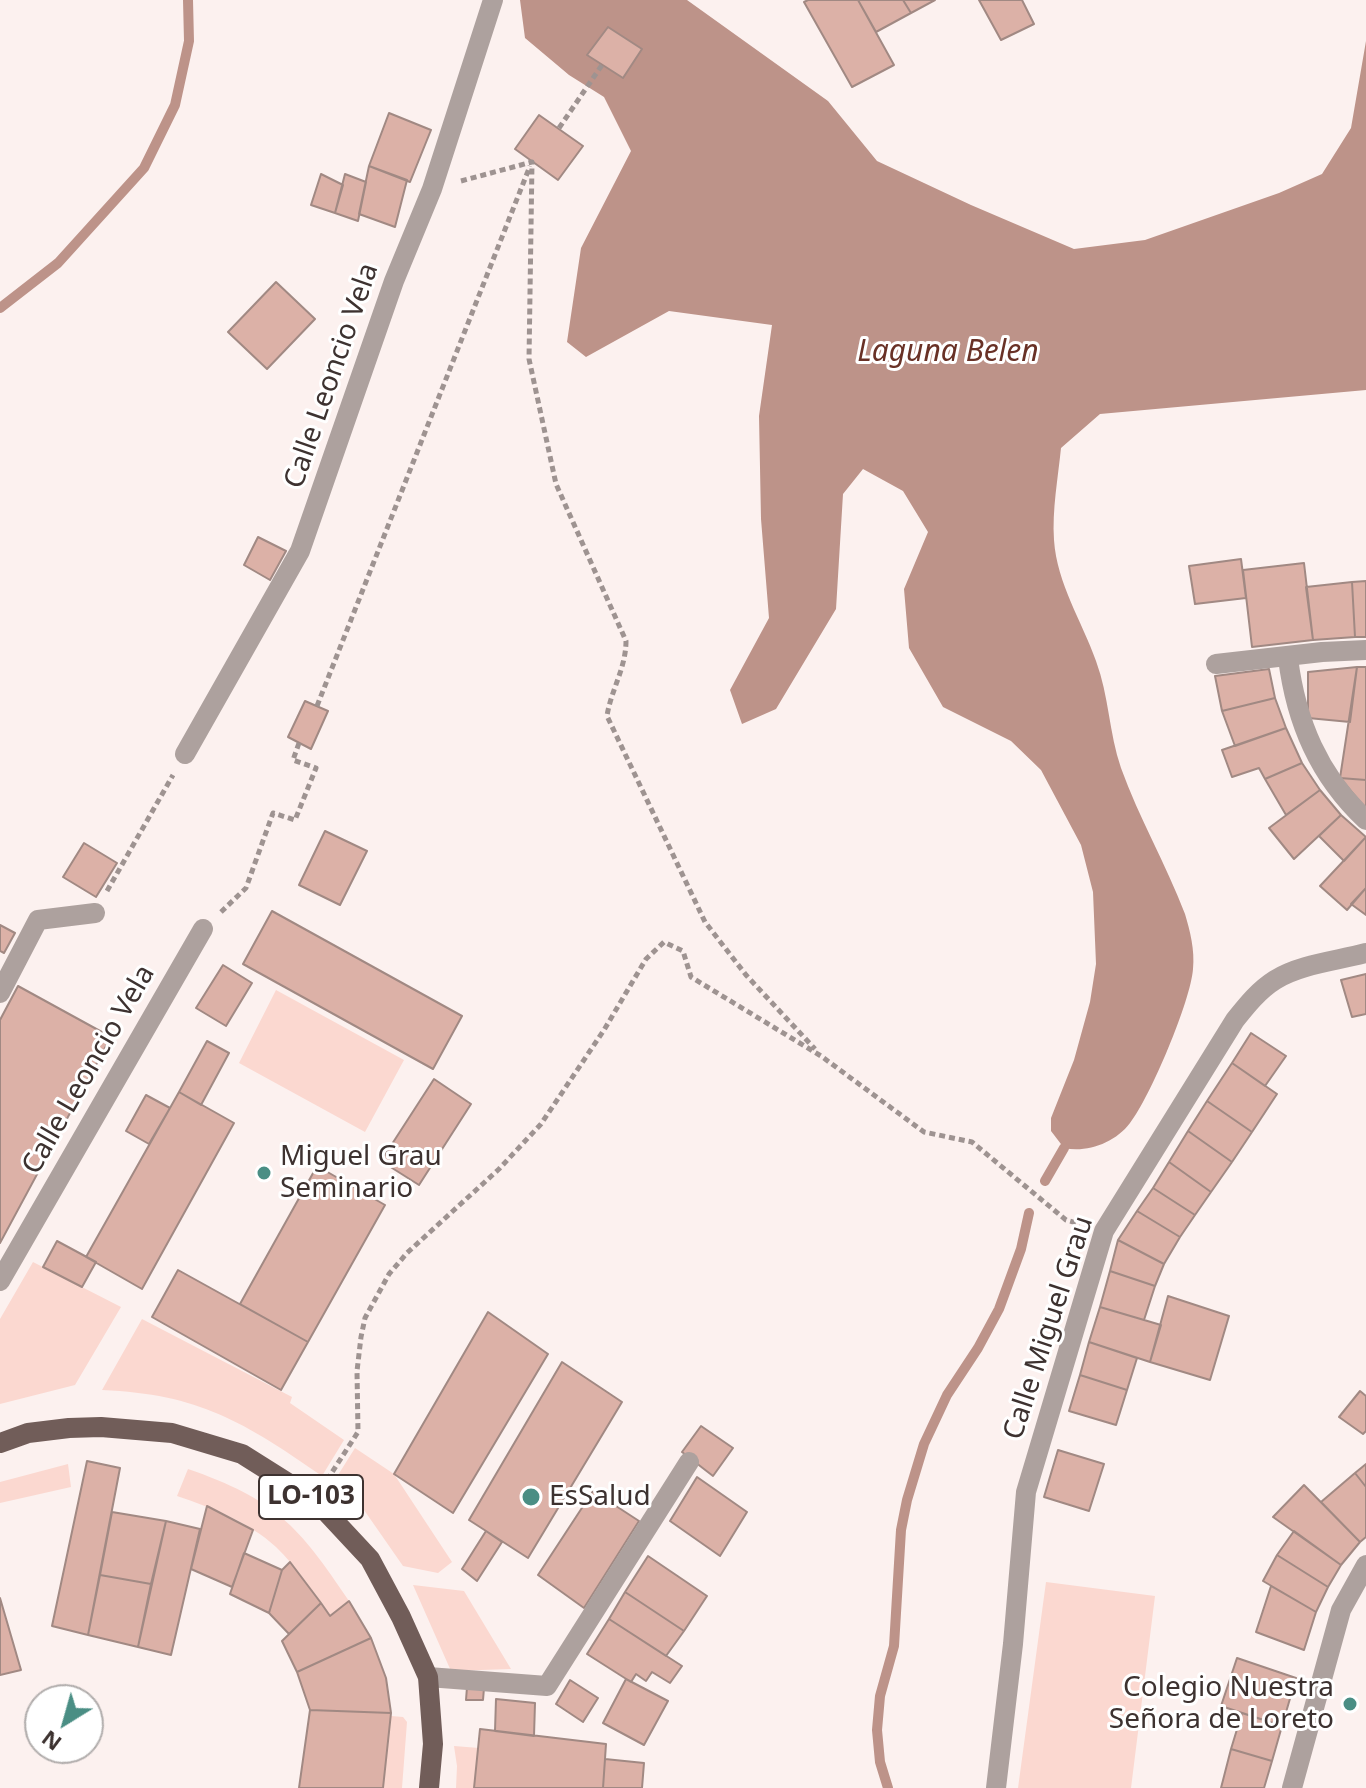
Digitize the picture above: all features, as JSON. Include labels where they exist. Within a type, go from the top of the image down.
[{"type":"main road","name":"LO-103","points":[[0,1443],[28,1433],[69,1428],[101,1427],[172,1433],[242,1454],[315,1500],[370,1559],[428,1677],[433,1744],[429,1788]]},
{"type":"street","name":"Calle Leoncio Vela","points":[[185,754],[300,551],[394,281],[432,189],[493,0]]},
{"type":"street","points":[[1216,664],[1366,650]]},
{"type":"street","points":[[1288,658],[1297,709],[1312,748],[1336,789],[1366,820]]},
{"type":"street","points":[[0,993],[38,920],[95,913]]},
{"type":"street","name":"Calle Leoncio Vela","points":[[1,1277],[203,929]]},
{"type":"street","name":"Calle Miguel Grau","points":[[996,1788],[1026,1492],[1104,1231],[1235,1020],[1255,996],[1292,972],[1366,953]]},
{"type":"street","points":[[428,1677],[547,1686],[689,1462]]},
{"type":"street","points":[[1292,1788],[1341,1610],[1366,1565]]},
{"type":"path","points":[[559,128],[602,65]]},
{"type":"path","points":[[432,189],[532,162]]},
{"type":"path","points":[[317,706],[532,162]]},
{"type":"path","points":[[532,162],[529,359],[556,484],[626,641],[626,659],[610,697],[607,716],[705,922],[746,975],[821,1056]]},
{"type":"path","points":[[203,929],[246,888],[273,813],[295,820],[316,768],[293,760],[299,743]]},
{"type":"path","points":[[95,913],[185,754]]},
{"type":"path","points":[[315,1500],[358,1432],[357,1371],[361,1337],[374,1299],[389,1274],[407,1253],[499,1169],[541,1124],[604,1030],[646,959],[664,942],[683,951],[691,977],[821,1056],[924,1132],[972,1142],[1066,1220],[1104,1231]]},
{"type":"shaded area","points":[[276,990],[404,1060],[365,1132],[239,1063]]},
{"type":"shaded area","points":[[33,1262],[121,1307],[75,1385],[0,1404],[0,1319]]},
{"type":"shaded area","points":[[142,1319],[292,1397],[290,1403],[344,1440],[322,1476],[268,1440],[219,1414],[166,1398],[102,1390]]},
{"type":"shaded area","points":[[355,1448],[394,1474],[452,1562],[438,1573],[403,1566],[364,1510],[333,1483]]},
{"type":"shaded area","points":[[68,1464],[71,1487],[0,1503],[0,1482]]},
{"type":"shaded area","points":[[188,1469],[243,1492],[282,1518],[315,1553],[349,1601],[330,1616],[291,1563],[265,1538],[230,1517],[177,1496]]},
{"type":"shaded area","points":[[1046,1582],[1155,1596],[1131,1788],[1018,1788]]},
{"type":"shaded area","points":[[413,1585],[464,1591],[511,1669],[451,1671]]},
{"type":"shaded area","points":[[391,1716],[403,1717],[407,1722],[402,1788],[383,1788]]},
{"type":"shaded area","points":[[454,1746],[479,1748],[474,1788],[456,1788]]},
{"type":"water","name":"Laguna Belen","points":[[520,0],[687,0],[828,101],[877,161],[1074,249],[1145,240],[1279,193],[1322,174],[1351,128],[1366,41],[1366,390],[1100,414],[1061,448],[1054,529],[1060,572],[1100,674],[1121,768],[1185,914],[1193,955],[1191,983],[1185,1003],[1158,1071],[1130,1123],[1109,1141],[1091,1148],[1064,1148],[1051,1131],[1051,1118],[1074,1060],[1090,1002],[1096,964],[1093,892],[1081,845],[1041,770],[1011,741],[943,707],[909,648],[904,589],[928,532],[903,491],[863,469],[843,494],[836,609],[776,709],[742,724],[730,690],[769,618],[761,519],[759,416],[772,325],[669,311],[586,357],[567,342],[581,248],[631,151],[604,97],[569,75],[525,38]]},
{"type":"building","points":[[858,0],[894,65],[852,87],[804,2]]},
{"type":"building","points":[[858,0],[903,0],[911,13],[876,32]]},
{"type":"building","points":[[903,0],[935,0],[911,13]]},
{"type":"building","points":[[979,0],[1022,0],[1034,24],[1001,40]]},
{"type":"building","points":[[608,27],[642,49],[623,78],[587,55]]},
{"type":"building","points":[[389,113],[431,130],[410,182],[369,166]]},
{"type":"building","points":[[539,115],[583,146],[558,180],[515,149]]},
{"type":"building","points":[[369,166],[407,180],[395,227],[359,214]]},
{"type":"building","points":[[321,174],[343,185],[335,213],[311,205]]},
{"type":"building","points":[[345,174],[366,182],[358,221],[335,213]]},
{"type":"building","points":[[276,282],[315,319],[267,369],[228,332]]},
{"type":"building","points":[[258,537],[286,551],[270,580],[244,565]]},
{"type":"building","points":[[1241,559],[1246,598],[1195,604],[1189,566]]},
{"type":"building","points":[[1304,563],[1313,640],[1252,647],[1243,570]]},
{"type":"building","points":[[1366,581],[1366,637],[1355,637],[1352,582]]},
{"type":"building","points":[[1352,582],[1355,637],[1313,640],[1306,587]]},
{"type":"building","points":[[1357,667],[1350,722],[1308,718],[1308,672]]},
{"type":"building","points":[[1357,667],[1366,667],[1366,780],[1340,778]]},
{"type":"building","points":[[1269,669],[1275,698],[1222,711],[1215,676]]},
{"type":"building","points":[[1275,698],[1286,728],[1235,746],[1222,711]]},
{"type":"building","points":[[305,701],[328,711],[311,749],[288,737]]},
{"type":"building","points":[[1286,728],[1302,763],[1265,779],[1259,768],[1232,777],[1222,750]]},
{"type":"building","points":[[1302,763],[1320,790],[1286,815],[1265,779]]},
{"type":"building","points":[[1340,778],[1366,780],[1366,809]]},
{"type":"building","points":[[1320,790],[1341,815],[1294,859],[1269,828]]},
{"type":"building","points":[[1341,815],[1366,837],[1344,861],[1319,836]]},
{"type":"building","points":[[325,831],[367,851],[340,905],[299,885]]},
{"type":"building","points":[[1366,837],[1366,888],[1347,910],[1320,886]]},
{"type":"building","points":[[84,843],[117,863],[96,897],[63,877]]},
{"type":"building","points":[[1366,888],[1366,915],[1351,904]]},
{"type":"building","points":[[272,911],[462,1016],[433,1069],[243,964]]},
{"type":"building","points":[[0,925],[15,933],[4,953],[0,951]]},
{"type":"building","points":[[223,965],[252,983],[226,1026],[196,1008]]},
{"type":"building","points":[[1366,974],[1366,1014],[1352,1017],[1341,980]]},
{"type":"building","points":[[18,986],[111,1037],[0,1243],[0,1020]]},
{"type":"building","points":[[1251,1033],[1286,1056],[1265,1086],[1232,1063]]},
{"type":"building","points":[[207,1041],[229,1053],[201,1105],[179,1092]]},
{"type":"building","points":[[1232,1063],[1277,1094],[1252,1132],[1207,1101]]},
{"type":"building","points":[[434,1079],[471,1104],[419,1185],[381,1161]]},
{"type":"building","points":[[179,1092],[234,1123],[142,1289],[86,1257]]},
{"type":"building","points":[[146,1095],[170,1108],[149,1144],[126,1131]]},
{"type":"building","points":[[1207,1101],[1252,1132],[1232,1162],[1188,1131]]},
{"type":"building","points":[[1188,1131],[1232,1162],[1211,1192],[1169,1162]]},
{"type":"building","points":[[1169,1162],[1211,1192],[1195,1215],[1153,1188]]},
{"type":"building","points":[[317,1166],[385,1205],[308,1342],[240,1304]]},
{"type":"building","points":[[1153,1188],[1195,1215],[1180,1237],[1137,1211]]},
{"type":"building","points":[[1137,1211],[1180,1237],[1164,1264],[1118,1240]]},
{"type":"building","points":[[1118,1240],[1164,1264],[1155,1286],[1110,1271]]},
{"type":"building","points":[[57,1241],[96,1262],[82,1287],[43,1267]]},
{"type":"building","points":[[178,1270],[308,1342],[281,1390],[152,1317]]},
{"type":"building","points":[[1110,1271],[1155,1286],[1144,1320],[1100,1307]]},
{"type":"building","points":[[1168,1296],[1229,1316],[1210,1380],[1150,1362]]},
{"type":"building","points":[[1100,1307],[1161,1325],[1150,1362],[1089,1342]]},
{"type":"building","points":[[488,1312],[548,1354],[453,1513],[394,1474]]},
{"type":"building","points":[[1089,1342],[1137,1358],[1127,1390],[1080,1375]]},
{"type":"building","points":[[562,1362],[622,1402],[528,1558],[469,1520]]},
{"type":"building","points":[[1080,1375],[1127,1390],[1116,1425],[1069,1411]]},
{"type":"building","points":[[1360,1391],[1366,1396],[1366,1431],[1363,1434],[1339,1417]]},
{"type":"building","points":[[701,1426],[733,1448],[713,1476],[682,1452]]},
{"type":"building","points":[[1058,1450],[1104,1464],[1089,1511],[1044,1497]]},
{"type":"building","points":[[87,1461],[120,1468],[88,1635],[52,1626]]},
{"type":"building","points":[[1366,1464],[1366,1487],[1355,1473]]},
{"type":"building","points":[[1355,1473],[1366,1487],[1366,1537],[1360,1542],[1321,1502]]},
{"type":"building","points":[[697,1477],[747,1512],[720,1556],[670,1521]]},
{"type":"building","points":[[1304,1485],[1360,1542],[1341,1565],[1273,1517]]},
{"type":"building","points":[[593,1491],[639,1521],[584,1608],[538,1575]]},
{"type":"building","points":[[207,1506],[253,1530],[232,1587],[191,1569]]},
{"type":"building","points":[[112,1512],[166,1521],[151,1584],[100,1575]]},
{"type":"building","points":[[166,1521],[200,1529],[171,1655],[138,1647]]},
{"type":"building","points":[[486,1531],[502,1542],[477,1581],[462,1569]]},
{"type":"building","points":[[1294,1531],[1341,1565],[1328,1587],[1277,1555]]},
{"type":"building","points":[[244,1553],[282,1570],[269,1613],[230,1594]]},
{"type":"building","points":[[1277,1555],[1328,1587],[1316,1612],[1263,1581]]},
{"type":"building","points":[[648,1556],[707,1596],[684,1631],[625,1592]]},
{"type":"building","points":[[290,1562],[321,1603],[289,1634],[269,1613],[282,1570]]},
{"type":"building","points":[[100,1575],[151,1584],[138,1647],[88,1635]]},
{"type":"building","points":[[1271,1586],[1316,1612],[1304,1650],[1256,1632]]},
{"type":"building","points":[[625,1592],[684,1631],[666,1656],[609,1619]]},
{"type":"building","points":[[0,1598],[21,1670],[0,1675]]},
{"type":"building","points":[[349,1601],[371,1638],[297,1672],[282,1641],[321,1603],[330,1616]]},
{"type":"building","points":[[609,1619],[682,1666],[670,1683],[652,1672],[646,1681],[636,1674],[631,1682],[587,1654]]},
{"type":"building","points":[[371,1638],[386,1678],[391,1713],[310,1710],[297,1672]]},
{"type":"building","points":[[1237,1658],[1296,1678],[1282,1726],[1221,1706]]},
{"type":"building","points":[[626,1679],[668,1701],[644,1745],[603,1723]]},
{"type":"building","points":[[570,1680],[598,1698],[583,1722],[556,1704]]},
{"type":"building","points":[[467,1687],[484,1688],[483,1700],[466,1700]]},
{"type":"building","points":[[496,1699],[535,1703],[534,1736],[495,1731]]},
{"type":"building","points":[[310,1710],[391,1713],[383,1788],[299,1788]]},
{"type":"building","points":[[1242,1713],[1282,1726],[1272,1761],[1231,1749]]},
{"type":"building","points":[[480,1729],[606,1744],[603,1788],[474,1788]]},
{"type":"building","points":[[1231,1749],[1272,1761],[1264,1788],[1221,1788]]},
{"type":"building","points":[[605,1759],[644,1763],[642,1788],[603,1788]]},
{"type":"waterway","points":[[0,308],[58,263],[144,168],[175,105],[189,41],[188,0]]},
{"type":"waterway","points":[[1045,1181],[1064,1148]]},
{"type":"waterway","points":[[888,1788],[880,1762],[877,1730],[880,1696],[894,1646],[901,1530],[907,1500],[924,1444],[947,1395],[999,1309],[1021,1249],[1029,1213]]},
{"type":"place","name":"Miguel Grau Seminario","points":[[264,1173]]},
{"type":"place","name":"EsSalud","points":[[531,1497]]},
{"type":"place","name":"Colegio Nuestra Señora de Loreto","points":[[1350,1704]]}]
